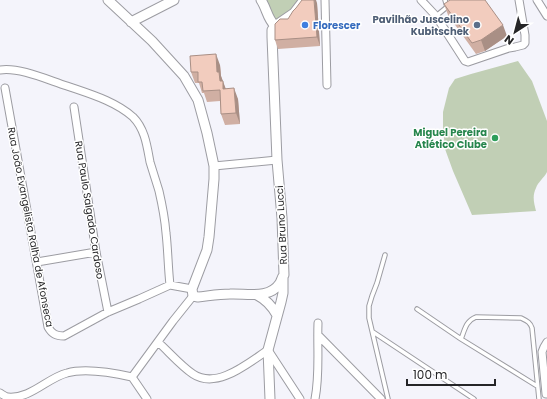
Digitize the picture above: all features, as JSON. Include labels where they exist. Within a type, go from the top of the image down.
[{"type":"street","points":[[108,0],[152,41],[184,76],[198,100],[214,166],[207,250],[193,293],[132,377]]},
{"type":"street","points":[[132,22],[174,0]]},
{"type":"street","points":[[262,0],[269,20],[274,26],[294,13],[304,0]]},
{"type":"street","points":[[325,0],[322,23],[327,85]]},
{"type":"street","points":[[421,0],[436,16],[465,61],[468,62],[509,48],[515,48],[525,43],[519,0]]},
{"type":"street","points":[[537,0],[547,16]]},
{"type":"street","name":"Rua Bruno Lucci","points":[[193,293],[198,297],[228,294],[257,295],[269,293],[276,288],[284,275],[282,218],[277,160],[272,37],[272,30],[274,26]]},
{"type":"street","points":[[0,70],[15,70],[39,76],[96,96],[115,105],[134,118],[141,127],[145,137],[159,191],[166,232],[170,285],[193,293]]},
{"type":"street","name":"Rua João Evangelista Ralha de Afonseca","points":[[5,88],[48,327],[53,333],[58,336],[64,336],[108,312],[170,285]]},
{"type":"street","name":"Rua Paulo Salgado Cardoso","points":[[74,108],[96,252],[108,312]]},
{"type":"street","points":[[214,166],[277,160]]},
{"type":"street","points":[[37,262],[96,252]]},
{"type":"street","points":[[270,399],[268,350],[283,293],[284,275]]},
{"type":"street","points":[[257,295],[272,306],[277,315]]},
{"type":"street","points":[[315,399],[317,391],[318,323]]},
{"type":"street","points":[[318,334],[381,399]]},
{"type":"street","points":[[158,342],[186,369],[202,379],[216,379],[228,376],[268,350]]},
{"type":"street","points":[[546,399],[547,393],[542,352],[547,342]]},
{"type":"street","points":[[268,350],[300,399]]},
{"type":"street","points":[[0,393],[8,398],[18,398],[31,395],[54,378],[67,373],[83,371],[132,377],[147,399]]},
{"type":"lane","points":[[445,0],[447,7]]},
{"type":"lane","points":[[436,16],[452,3]]},
{"type":"lane","points":[[385,256],[369,306],[369,318],[388,399]]},
{"type":"lane","points":[[417,309],[461,339],[537,386]]},
{"type":"lane","points":[[461,339],[468,322],[476,317],[521,318],[527,320],[531,324],[532,328],[539,399]]},
{"type":"lane","points":[[373,332],[474,399]]},
{"type":"green space","points":[[264,0],[301,0],[295,8],[277,21],[272,17]]},
{"type":"green space","name":"Miguel Pereira Atlético Clube","points":[[518,61],[532,81],[547,121],[547,172],[538,184],[534,194],[536,211],[472,215],[445,149],[443,112],[449,88],[455,79]]},
{"type":"building","name":"Florescer","points":[[302,0],[314,0],[317,37],[275,40],[275,24],[280,19],[288,19]]},
{"type":"building","name":"Pavilhão Juscelino Kubitschek","points":[[450,0],[485,0],[503,25],[481,40],[472,43],[444,4]]},
{"type":"building","points":[[216,54],[217,72],[219,72],[220,81],[223,81],[223,89],[234,88],[236,113],[221,114],[220,90],[203,91],[202,82],[198,82],[198,72],[191,72],[190,56]]},
{"type":"place","name":"Florescer","points":[[305,25]]},
{"type":"place","name":"Pavilhão Juscelino Kubitschek","points":[[477,25]]},
{"type":"place","name":"Miguel Pereira Atlético Clube","points":[[495,138]]}]
